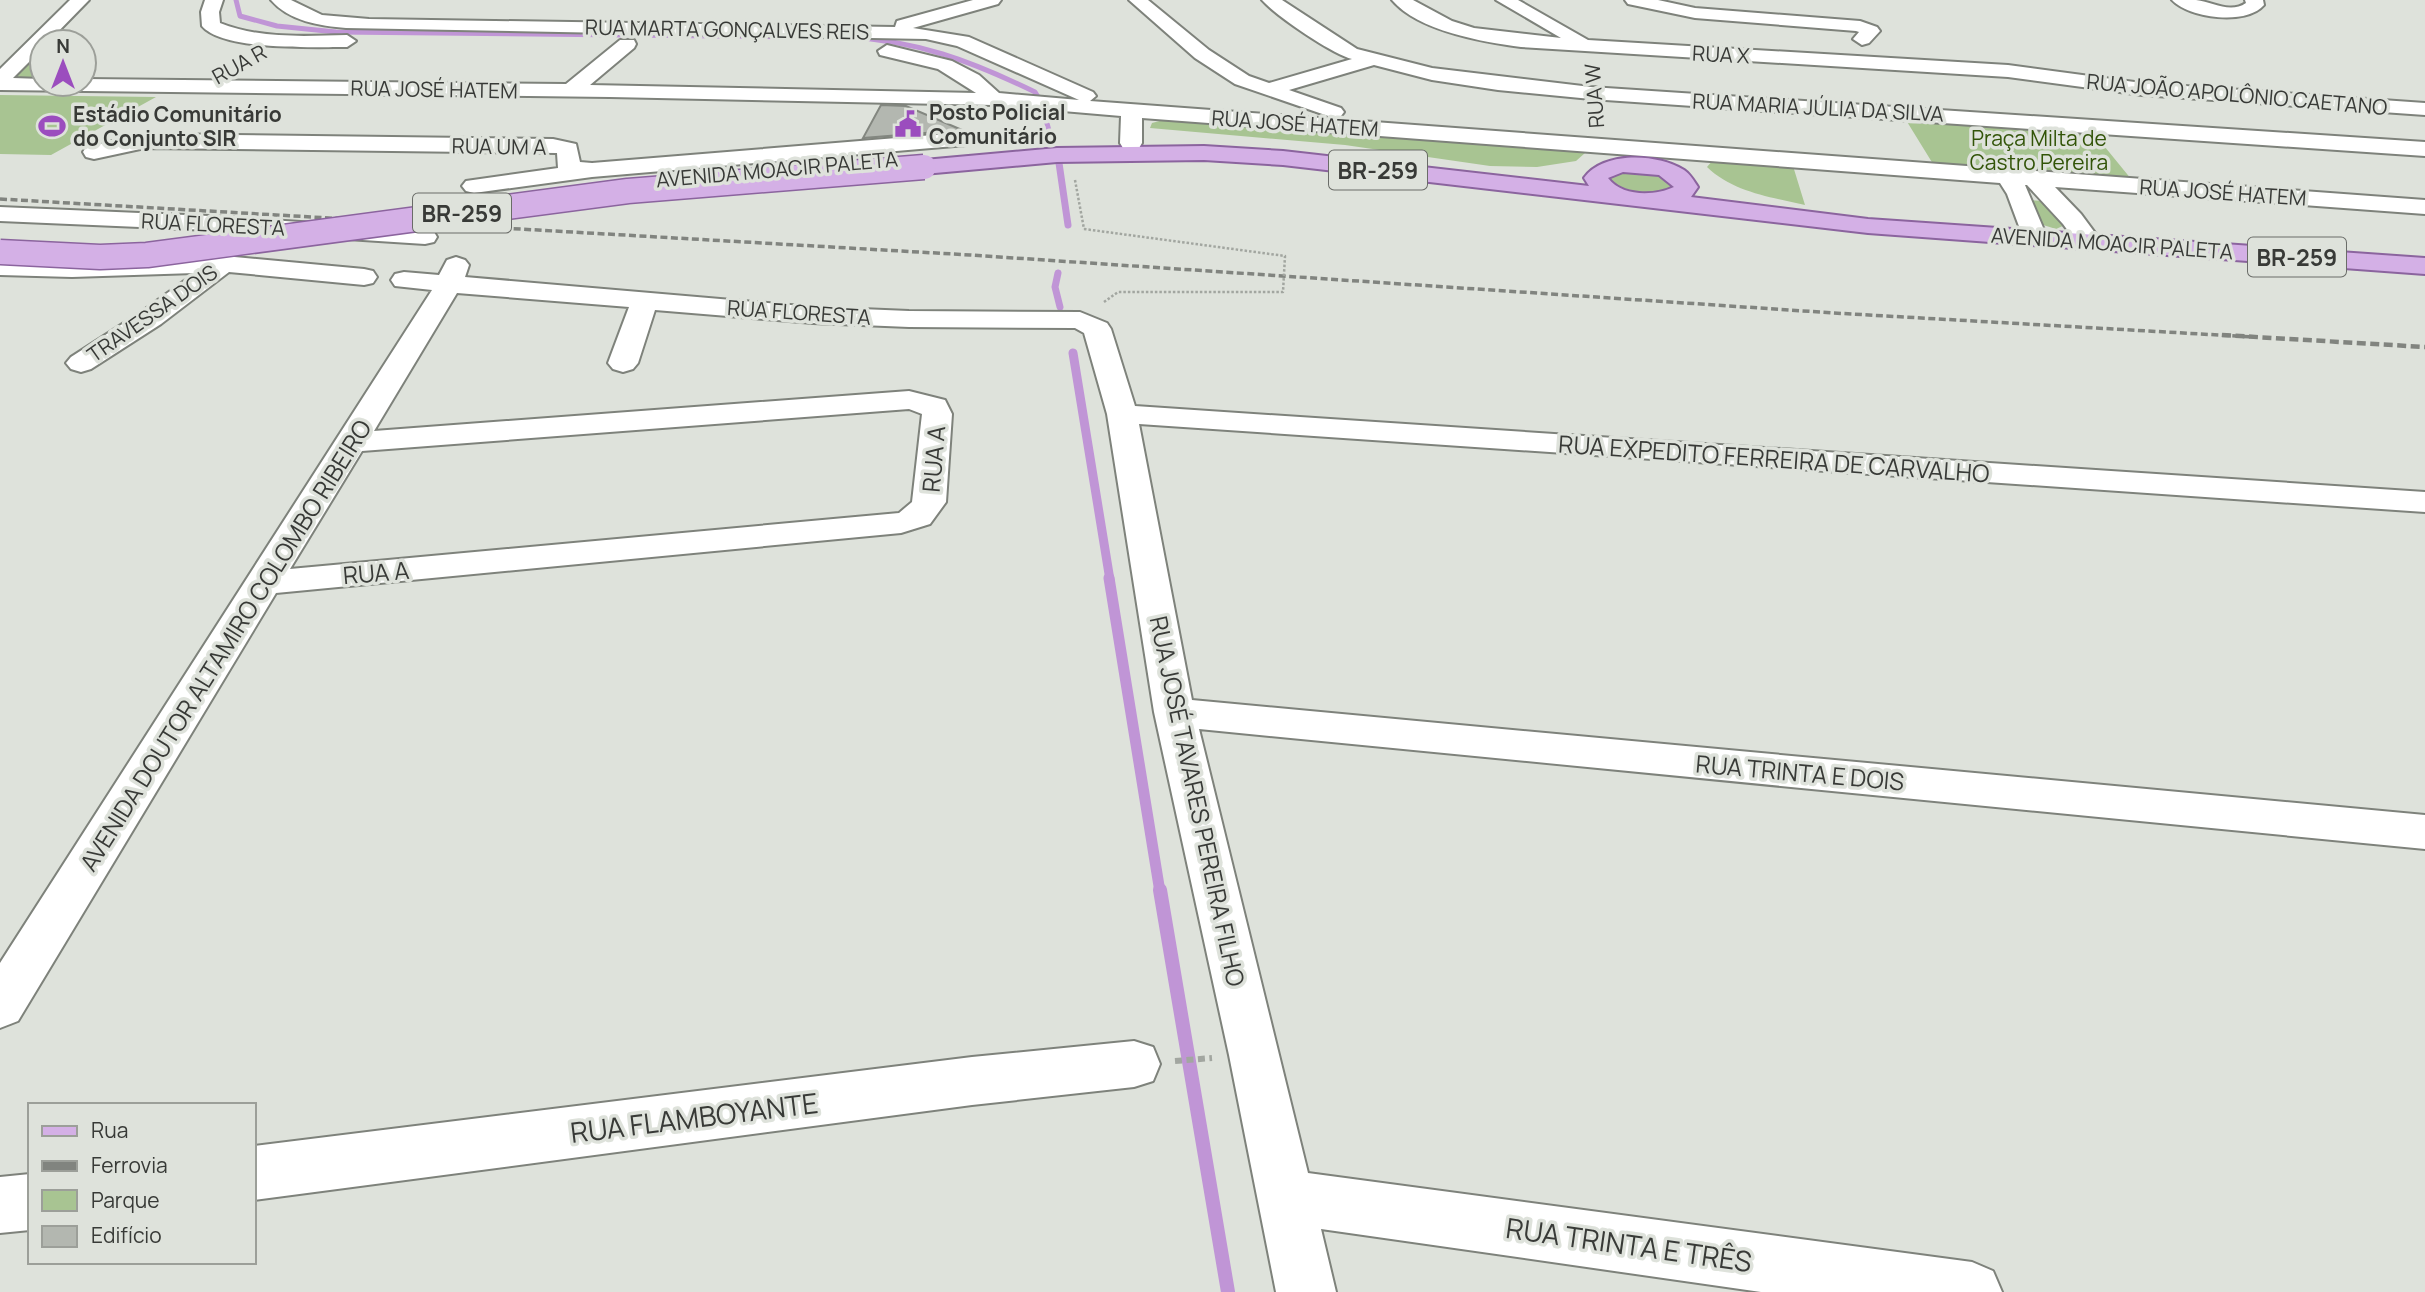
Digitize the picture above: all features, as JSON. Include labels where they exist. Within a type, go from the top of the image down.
[{"type":"main road","name":"AVENIDA MOACIR PALETA","points":[[0,252],[100,257],[147,255],[628,191],[923,162],[971,142],[1266,147],[1515,175],[1600,172],[1622,166],[1684,169],[1768,202],[1925,228]]},
{"type":"main road","name":"AVENIDA MOACIR PALETA","points":[[0,240],[79,245],[134,244],[224,237],[621,183],[923,162],[1192,153],[1270,157],[1868,226],[2425,266]]},
{"type":"main road","points":[[1655,200],[1683,192],[1684,169],[1716,184],[1768,202]]},
{"type":"main road","name":"AVENIDA MOACIR PALETA","points":[[1600,172],[1597,183],[1602,188],[1624,197]]},
{"type":"main road","points":[[1961,231],[1999,222],[2025,212]]},
{"type":"main road","points":[[2072,219],[2169,247]]},
{"type":"street","points":[[55,28],[80,0]]},
{"type":"street","name":"RUA MARTA GONÇALVES REIS","points":[[214,0],[210,12],[211,26],[245,38],[736,44],[892,51],[928,60],[966,76],[981,86],[993,99]]},
{"type":"street","name":"RUA MARTA GONÇALVES REIS","points":[[280,0],[299,14],[337,22],[926,34],[962,41],[1092,99],[1132,110]]},
{"type":"street","points":[[337,22],[347,0]]},
{"type":"street","points":[[874,31],[992,0]]},
{"type":"street","points":[[1138,0],[1221,68],[1291,99],[1400,130]]},
{"type":"street","name":"RUA MARIA JÚLIA DA SILVA","points":[[1272,0],[1334,43],[1370,60],[1432,75],[1591,93],[2425,147]]},
{"type":"street","name":"RUA X","points":[[1401,0],[1446,27],[1464,33],[1591,47],[2049,75]]},
{"type":"street","points":[[1506,0],[1591,47]]},
{"type":"street","points":[[1634,0],[1695,13],[1860,26],[1871,31],[1862,39]]},
{"type":"street","points":[[1668,0],[1752,17]]},
{"type":"street","points":[[2181,0],[2212,11],[2230,13],[2250,10],[2255,5],[2254,0]]},
{"type":"street","points":[[962,41],[950,29],[948,20],[967,8]]},
{"type":"street","name":"RUA R","points":[[197,87],[281,40]]},
{"type":"street","points":[[572,90],[627,44]]},
{"type":"street","name":"RUA W","points":[[1591,47],[1591,93],[1595,133]]},
{"type":"street","points":[[0,82],[28,55]]},
{"type":"street","points":[[1266,90],[1370,60]]},
{"type":"street","points":[[1868,63],[1913,132]]},
{"type":"street","points":[[2049,75],[2103,145]]},
{"type":"street","name":"RUA JOÃO APOLÔNIO CAETANO","points":[[2049,75],[2154,90],[2425,109]]},
{"type":"street","points":[[98,81],[108,84]]},
{"type":"street","name":"RUA JOSÉ HATEM","points":[[0,82],[197,87],[610,90],[993,99],[1259,122],[1400,130],[1595,133],[1684,169],[1702,157],[1727,155],[2425,207]]},
{"type":"street","points":[[591,109],[610,90]]},
{"type":"street","name":"RUA JOSÉ HATEM","points":[[869,97],[939,112],[993,99]]},
{"type":"street","points":[[474,186],[592,170],[971,142],[993,99]]},
{"type":"street","points":[[1259,122],[1295,117],[1299,110],[1297,103],[1291,99]]},
{"type":"street","points":[[2373,107],[2425,147]]},
{"type":"street","points":[[1131,143],[1132,110]]},
{"type":"street","name":"RUA JOSÉ HATEM","points":[[939,112],[971,142]]},
{"type":"street","points":[[553,146],[572,128]]},
{"type":"street","points":[[1595,133],[1605,156],[1600,172]]},
{"type":"street","name":"RUA UM A","points":[[94,152],[145,141],[553,146],[568,149],[569,167],[592,170]]},
{"type":"street","points":[[1926,152],[1938,172]]},
{"type":"street","points":[[2120,165],[2136,185]]},
{"type":"street","points":[[2008,177],[2019,194],[2035,237]]},
{"type":"street","points":[[2034,179],[2072,219],[2088,241]]},
{"type":"street","name":"RUA FLORESTA","points":[[0,214],[209,223],[425,237],[519,289],[885,318],[1080,320]]},
{"type":"street","name":"RUA FLORESTA","points":[[425,237],[389,244],[362,257],[356,264],[357,271],[374,280],[404,280],[458,257]]},
{"type":"street","name":"AVENIDA DOUTOR ALTAMIRO COLOMBO RIBEIRO","points":[[0,1006],[351,442],[458,257]]},
{"type":"street","name":"RUA FLORESTA","points":[[0,267],[72,270],[224,264],[364,276]]},
{"type":"street","name":"TRAVESSA DOIS","points":[[81,363],[151,318],[224,264]]},
{"type":"street","points":[[623,363],[645,300]]},
{"type":"street","name":"RUA JOSÉ TAVARES PEREIRA FILHO","points":[[1080,320],[1099,332],[1122,414],[1174,712],[1306,1292]]},
{"type":"street","name":"RUA A","points":[[263,583],[914,520],[926,512],[929,502],[936,414],[934,406],[909,400],[351,442]]},
{"type":"street","name":"RUA EXPEDITO FERREIRA DE CARVALHO","points":[[1122,414],[2425,502]]},
{"type":"street","name":"RUA TRINTA E DOIS","points":[[1174,712],[2425,832]]},
{"type":"street","name":"RUA FLAMBOYANTE","points":[[256,1173],[972,1081],[1149,1063]]},
{"type":"street","name":"RUA TRINTA E TRÊS","points":[[1286,1197],[1972,1292]]},
{"type":"street","points":[[0,1205],[28,1202]]},
{"type":"path","points":[[1071,155],[1084,229],[1285,256],[1283,292],[1118,292]]},
{"type":"path","points":[[1149,1063],[1213,1058]]},
{"type":"green space","points":[[28,56],[28,83],[0,80]]},
{"type":"green space","name":"Estádio Comunitário do Conjunto SIR","points":[[0,95],[28,95],[28,98],[156,97],[51,155],[0,154]]},
{"type":"green space","name":"Praça Milta de Castro Pereira","points":[[1901,112],[2087,125],[2136,185],[1938,172]]},
{"type":"green space","points":[[1167,119],[1577,147],[1585,153],[1576,161],[1537,167],[1490,166],[1345,145],[1150,128],[1152,123]]},
{"type":"green space","points":[[1713,160],[1793,166],[1805,205],[1740,188],[1707,167]]},
{"type":"green space","points":[[1643,168],[1679,183],[1666,195],[1618,192],[1604,174]]},
{"type":"green space","points":[[2030,200],[2042,201],[2065,225],[2056,229],[2040,224]]},
{"type":"building","name":"Posto Policial Comunitário","points":[[881,105],[906,106],[962,130],[863,138]]},
{"type":"waterway","points":[[236,0],[240,16],[277,26],[336,32],[817,37]]},
{"type":"waterway","points":[[844,37],[895,43],[942,54],[1035,92],[1040,100]]},
{"type":"waterway","points":[[1044,113],[1052,141]]},
{"type":"waterway","points":[[1059,163],[1068,225]]},
{"type":"waterway","points":[[1058,273],[1055,287],[1060,307]]},
{"type":"waterway","points":[[1073,353],[1110,580]]},
{"type":"waterway","points":[[1109,578],[1160,892]]},
{"type":"waterway","points":[[1160,890],[1228,1292]]},
{"type":"railway","points":[[0,199],[970,255],[1834,313],[2253,337]]},
{"type":"railway","points":[[2222,335],[2425,347]]},
{"type":"place","name":"Posto Policial Comunitário","points":[[908,124]]},
{"type":"place","name":"Estádio Comunitário do Conjunto SIR","points":[[52,126]]}]
